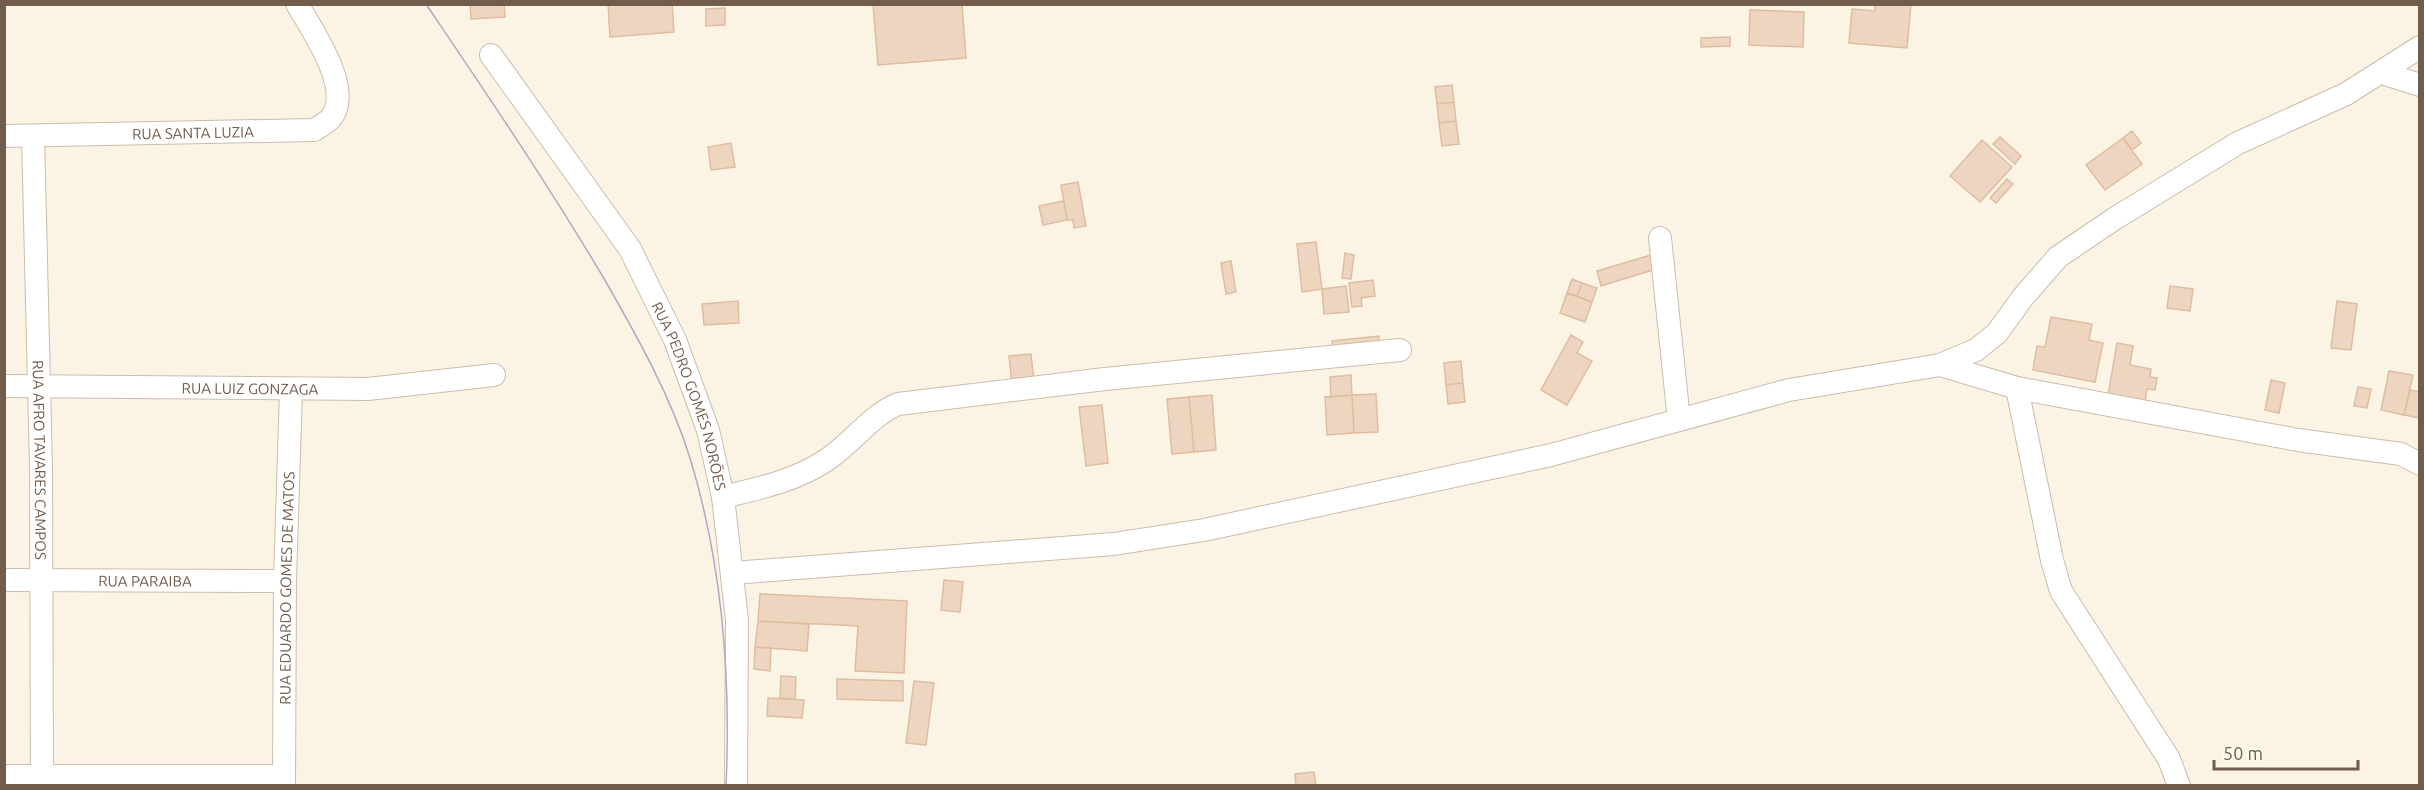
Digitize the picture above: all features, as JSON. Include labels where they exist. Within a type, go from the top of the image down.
[{"type":"street","name":"RUA SANTA LUZIA","points":[[4,136],[314,130],[330,120],[337,107],[334,72],[297,4]]},
{"type":"street","points":[[733,573],[1114,544],[1204,530],[1551,455],[1789,390],[1940,365],[1976,350],[1997,333],[2023,297],[2058,257],[2114,219],[2238,143],[2346,94],[2420,47]]},
{"type":"street","name":"RUA PEDRO GOMES NORÕES","points":[[491,56],[630,249],[675,340],[708,430],[723,496],[733,573],[739,681],[736,786]]},
{"type":"street","points":[[2382,73],[2420,85]]},
{"type":"street","name":"RUA AFRO TAVARES CAMPOS","points":[[33,136],[41,579],[42,781]]},
{"type":"street","points":[[1660,238],[1679,420]]},
{"type":"street","points":[[723,496],[800,476],[829,458],[885,410],[898,404],[1094,380],[1400,350]]},
{"type":"street","points":[[1940,365],[2017,388],[2298,440],[2401,454],[2420,464]]},
{"type":"street","name":"RUA LUIZ GONZAGA","points":[[4,386],[368,389],[494,375]]},
{"type":"street","points":[[2017,388],[2052,560],[2061,591],[2169,759],[2179,786]]},
{"type":"street","name":"RUA EDUARDO GOMES DE MATOS","points":[[284,781],[285,581],[291,390]]},
{"type":"street","name":"RUA PARAIBA","points":[[4,580],[285,581]]},
{"type":"street","points":[[4,776],[42,781],[284,781]]},
{"type":"building","points":[[470,4],[504,4],[505,17],[471,19]]},
{"type":"building","points":[[608,4],[672,4],[674,32],[610,37]]},
{"type":"building","points":[[873,4],[962,4],[966,58],[878,65]]},
{"type":"building","points":[[1875,4],[1911,4],[1907,48],[1849,43],[1852,9],[1875,11]]},
{"type":"building","points":[[725,8],[725,25],[706,26],[706,9]]},
{"type":"building","points":[[1750,10],[1804,12],[1803,47],[1749,45]]},
{"type":"building","points":[[1730,37],[1730,46],[1701,47],[1701,38]]},
{"type":"building","points":[[1452,85],[1454,102],[1437,104],[1435,87]]},
{"type":"building","points":[[1454,102],[1456,121],[1439,123],[1437,104]]},
{"type":"building","points":[[1456,121],[1459,144],[1442,146],[1439,123]]},
{"type":"building","points":[[2132,131],[2141,143],[2132,150],[2123,138]]},
{"type":"building","points":[[2000,137],[2021,156],[2015,164],[1993,144]]},
{"type":"building","points":[[2123,138],[2142,164],[2105,190],[2086,165]]},
{"type":"building","points":[[1982,140],[2012,167],[1980,202],[1950,176]]},
{"type":"building","points":[[731,143],[735,167],[711,170],[708,147]]},
{"type":"building","points":[[2007,179],[2013,184],[1996,203],[1990,198]]},
{"type":"building","points":[[1078,182],[1086,226],[1074,228],[1073,220],[1067,220],[1061,185]]},
{"type":"building","points":[[1064,201],[1067,220],[1043,225],[1039,206]]},
{"type":"building","points":[[1316,242],[1322,289],[1302,292],[1297,244]]},
{"type":"building","points":[[1345,253],[1354,255],[1351,279],[1342,278]]},
{"type":"building","points":[[1651,255],[1656,269],[1601,286],[1597,271]]},
{"type":"building","points":[[1231,261],[1236,292],[1226,294],[1221,263]]},
{"type":"building","points":[[1572,279],[1582,283],[1577,296],[1567,293]]},
{"type":"building","points":[[1373,280],[1375,296],[1361,298],[1362,306],[1352,307],[1349,283]]},
{"type":"building","points":[[1582,283],[1597,288],[1592,302],[1577,296]]},
{"type":"building","points":[[1346,286],[1349,312],[1324,314],[1322,289]]},
{"type":"building","points":[[2170,286],[2193,289],[2190,311],[2167,308]]},
{"type":"building","points":[[1567,293],[1592,302],[1585,322],[1560,313]]},
{"type":"building","points":[[738,301],[739,323],[704,325],[702,304]]},
{"type":"building","points":[[2337,301],[2357,304],[2351,350],[2331,348]]},
{"type":"building","points":[[2051,317],[2092,324],[2089,340],[2103,343],[2095,382],[2033,370],[2037,346],[2045,347]]},
{"type":"building","points":[[1571,335],[1583,342],[1577,353],[1592,361],[1567,405],[1541,390]]},
{"type":"building","points":[[1379,336],[1379,344],[1333,349],[1332,341]]},
{"type":"building","points":[[2117,343],[2133,346],[2130,365],[2151,369],[2150,377],[2157,378],[2155,390],[2147,389],[2144,408],[2107,402]]},
{"type":"building","points":[[1031,354],[1034,382],[1012,384],[1009,356]]},
{"type":"building","points":[[1461,361],[1463,383],[1446,385],[1444,363]]},
{"type":"building","points":[[2389,371],[2413,375],[2404,415],[2381,410]]},
{"type":"building","points":[[1351,375],[1352,395],[1331,397],[1330,377]]},
{"type":"building","points":[[2271,380],[2285,383],[2279,413],[2265,410]]},
{"type":"building","points":[[1463,383],[1465,402],[1448,404],[1446,385]]},
{"type":"building","points":[[2358,387],[2371,389],[2367,408],[2354,406]]},
{"type":"building","points":[[2410,390],[2420,392],[2420,418],[2404,415]]},
{"type":"building","points":[[1376,394],[1378,432],[1354,433],[1352,395]]},
{"type":"building","points":[[1212,395],[1216,450],[1194,452],[1189,397]]},
{"type":"building","points":[[1352,395],[1354,433],[1327,435],[1325,397]]},
{"type":"building","points":[[1189,397],[1194,452],[1172,454],[1167,399]]},
{"type":"building","points":[[1102,405],[1108,463],[1086,466],[1079,407]]},
{"type":"building","points":[[944,580],[963,582],[960,612],[941,610]]},
{"type":"building","points":[[760,594],[907,601],[904,673],[855,671],[858,626],[758,621]]},
{"type":"building","points":[[758,621],[809,624],[807,651],[755,647]]},
{"type":"building","points":[[755,647],[771,648],[770,671],[754,669]]},
{"type":"building","points":[[781,676],[796,677],[795,699],[780,698]]},
{"type":"building","points":[[837,679],[903,681],[903,701],[837,699]]},
{"type":"building","points":[[914,681],[934,683],[926,745],[906,743]]},
{"type":"building","points":[[768,698],[804,700],[802,718],[767,716]]},
{"type":"building","points":[[1314,772],[1316,786],[1296,786],[1295,774]]},
{"type":"tram line","points":[[426,4],[541,177],[606,282],[653,368],[682,435],[701,498],[717,579],[727,703],[726,786]]}]
